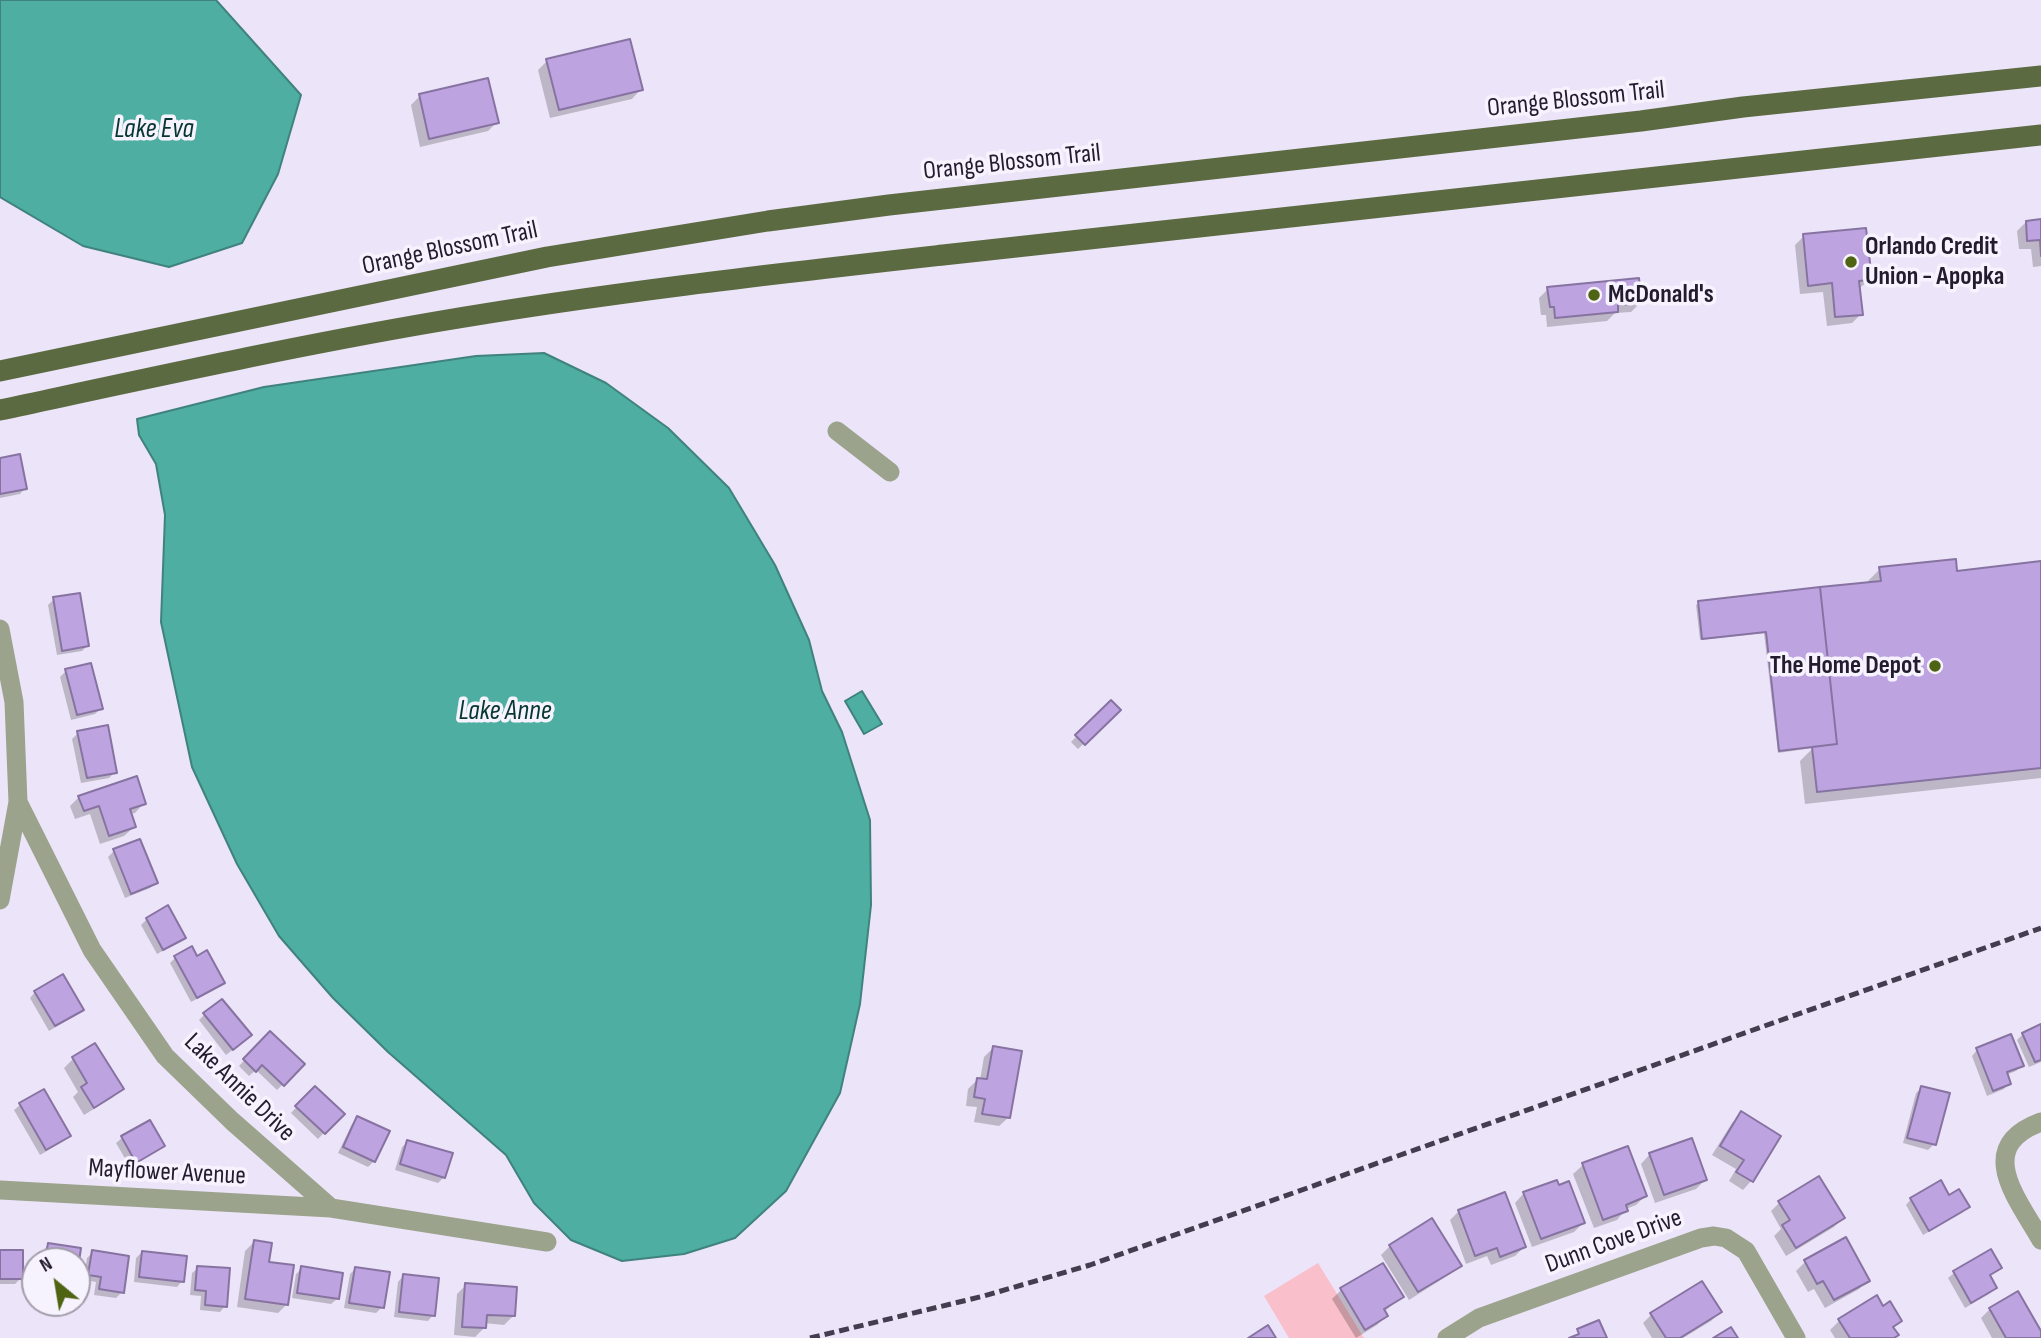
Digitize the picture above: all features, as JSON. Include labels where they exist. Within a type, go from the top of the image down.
[{"type":"main road","name":"Orange Blossom Trail","points":[[0,371],[547,257],[768,221],[889,205],[1628,123],[1744,107],[2041,76]]},
{"type":"main road","points":[[0,410],[357,337],[567,301],[957,253],[2041,135]]},
{"type":"street","points":[[837,431],[890,472]]},
{"type":"street","points":[[0,629],[14,702],[18,802],[0,900]]},
{"type":"street","name":"Lake Annie Drive","points":[[18,802],[92,950],[165,1056],[232,1121],[331,1208]]},
{"type":"street","points":[[2041,1122],[2025,1128],[2010,1142],[2004,1161],[2008,1182],[2041,1240]]},
{"type":"street","name":"Mayflower Avenue","points":[[0,1190],[331,1208]]},
{"type":"street","points":[[331,1208],[547,1241]]},
{"type":"street","name":"Dunn Cove Drive","points":[[1447,1338],[1479,1318],[1701,1238],[1714,1236],[1726,1238],[1746,1251],[1796,1338]]},
{"type":"shaded area","points":[[1318,1263],[1364,1338],[1289,1338],[1264,1296]]},
{"type":"water","name":"Lake Eva","points":[[0,0],[216,0],[301,95],[278,174],[242,243],[169,267],[83,246],[0,197]]},
{"type":"water","name":"Lake Anne","points":[[544,353],[606,383],[668,428],[729,488],[775,565],[809,640],[822,691],[842,732],[870,820],[871,905],[860,1004],[840,1093],[786,1191],[735,1238],[684,1254],[622,1261],[571,1240],[534,1203],[506,1155],[388,1052],[333,998],[279,936],[237,864],[192,767],[161,622],[165,515],[156,464],[139,435],[137,419],[264,387],[476,356]]},
{"type":"water","points":[[862,691],[882,724],[864,734],[845,701]]},
{"type":"building","points":[[630,39],[643,90],[559,110],[546,59]]},
{"type":"building","points":[[488,78],[499,123],[429,139],[419,94]]},
{"type":"building","points":[[2041,219],[2041,256],[2040,240],[2027,241],[2026,221]]},
{"type":"building","points":[[1866,228],[1872,280],[1859,281],[1863,315],[1835,317],[1832,283],[1808,286],[1803,234]]},
{"type":"building","name":"McDonald's","points":[[1639,278],[1642,303],[1618,305],[1618,312],[1555,318],[1554,307],[1550,307],[1547,287]]},
{"type":"building","points":[[20,454],[27,489],[0,494],[0,458]]},
{"type":"building","name":"The Home Depot","points":[[1956,559],[1957,571],[2041,561],[2041,768],[1817,792],[1812,747],[1837,744],[1820,587],[1881,581],[1879,567]]},
{"type":"building","points":[[1820,587],[1837,744],[1779,751],[1766,632],[1702,639],[1698,601]]},
{"type":"building","points":[[80,593],[89,646],[62,651],[53,597]]},
{"type":"building","points":[[91,663],[103,709],[77,715],[65,669]]},
{"type":"building","points":[[1111,700],[1121,710],[1085,745],[1075,735]]},
{"type":"building","points":[[108,725],[117,773],[87,778],[77,731]]},
{"type":"building","points":[[137,776],[146,804],[130,809],[136,827],[109,836],[99,806],[84,811],[78,796]]},
{"type":"building","points":[[140,839],[158,883],[131,894],[113,849]]},
{"type":"building","points":[[168,905],[186,938],[163,950],[146,918]]},
{"type":"building","points":[[192,946],[197,956],[207,950],[225,983],[197,998],[174,956]]},
{"type":"building","points":[[63,974],[84,1010],[55,1026],[34,991]]},
{"type":"building","points":[[222,999],[252,1035],[233,1050],[203,1013]]},
{"type":"building","points":[[2041,1024],[2041,1060],[2035,1062],[2022,1033]]},
{"type":"building","points":[[270,1031],[305,1064],[284,1086],[262,1065],[256,1072],[243,1059]]},
{"type":"building","points":[[2011,1034],[2024,1066],[2007,1072],[2011,1084],[1993,1091],[1976,1048]]},
{"type":"building","points":[[95,1043],[124,1089],[94,1108],[81,1087],[87,1083],[72,1057]]},
{"type":"building","points":[[993,1046],[1022,1051],[1010,1118],[982,1114],[985,1099],[974,1097],[977,1078],[987,1079]]},
{"type":"building","points":[[315,1086],[345,1114],[325,1134],[295,1106]]},
{"type":"building","points":[[1921,1086],[1950,1093],[1936,1145],[1907,1138]]},
{"type":"building","points":[[44,1089],[71,1136],[46,1150],[19,1103]]},
{"type":"building","points":[[1741,1111],[1781,1136],[1753,1182],[1736,1172],[1744,1160],[1720,1146]]},
{"type":"building","points":[[357,1116],[390,1131],[375,1162],[343,1147]]},
{"type":"building","points":[[150,1120],[165,1146],[136,1163],[121,1136]]},
{"type":"building","points":[[1692,1138],[1707,1180],[1664,1195],[1649,1153]]},
{"type":"building","points":[[407,1140],[453,1153],[445,1178],[400,1164]]},
{"type":"building","points":[[1628,1146],[1647,1196],[1626,1205],[1628,1211],[1603,1220],[1582,1163]]},
{"type":"building","points":[[1819,1176],[1845,1218],[1796,1248],[1782,1225],[1790,1220],[1778,1201]]},
{"type":"building","points":[[1557,1180],[1559,1185],[1569,1181],[1585,1223],[1541,1239],[1523,1192]]},
{"type":"building","points":[[1941,1180],[1949,1195],[1959,1189],[1970,1207],[1929,1231],[1910,1198]]},
{"type":"building","points":[[1505,1192],[1526,1247],[1500,1257],[1497,1248],[1475,1256],[1458,1210]]},
{"type":"building","points":[[1432,1218],[1462,1266],[1418,1292],[1389,1245]]},
{"type":"building","points":[[1846,1237],[1870,1281],[1834,1300],[1823,1281],[1817,1284],[1804,1260]]},
{"type":"building","points":[[254,1240],[272,1243],[269,1262],[294,1265],[288,1305],[245,1299]]},
{"type":"building","points":[[48,1243],[74,1247],[47,1247]]},
{"type":"building","points":[[1991,1249],[2002,1268],[1990,1275],[1997,1288],[1971,1303],[1953,1271]]},
{"type":"building","points":[[0,1250],[21,1250],[21,1279],[0,1279]]},
{"type":"building","points":[[92,1250],[129,1256],[124,1293],[99,1289],[101,1277],[91,1275]]},
{"type":"building","points":[[142,1251],[187,1256],[184,1282],[139,1277]]},
{"type":"building","points":[[1383,1263],[1404,1297],[1384,1309],[1388,1316],[1365,1330],[1340,1288]]},
{"type":"building","points":[[197,1266],[230,1268],[227,1307],[205,1305],[206,1291],[195,1290]]},
{"type":"building","points":[[301,1266],[343,1273],[339,1299],[297,1293]]},
{"type":"building","points":[[355,1267],[390,1272],[384,1308],[349,1303]]},
{"type":"building","points":[[403,1274],[439,1278],[435,1316],[399,1312]]},
{"type":"building","points":[[1702,1281],[1722,1312],[1680,1338],[1666,1338],[1650,1313]]},
{"type":"building","points":[[465,1283],[517,1287],[515,1316],[487,1315],[486,1328],[462,1327]]},
{"type":"building","points":[[2018,1291],[2041,1331],[2041,1338],[2006,1338],[1989,1308]]},
{"type":"building","points":[[1877,1295],[1883,1306],[1890,1301],[1902,1321],[1893,1327],[1899,1335],[1894,1338],[1850,1338],[1838,1319]]},
{"type":"building","points":[[1599,1320],[1607,1338],[1569,1338],[1579,1334],[1577,1329]]},
{"type":"building","points":[[1268,1325],[1276,1338],[1248,1338]]},
{"type":"building","points":[[1731,1327],[1738,1338],[1713,1338]]},
{"type":"railway","points":[[810,1338],[984,1296],[1090,1265],[2041,928]]},
{"type":"place","name":"Orlando Credit Union - Apopka","points":[[1851,262]]},
{"type":"place","name":"McDonald's","points":[[1594,295]]},
{"type":"place","name":"The Home Depot","points":[[1935,666]]}]
